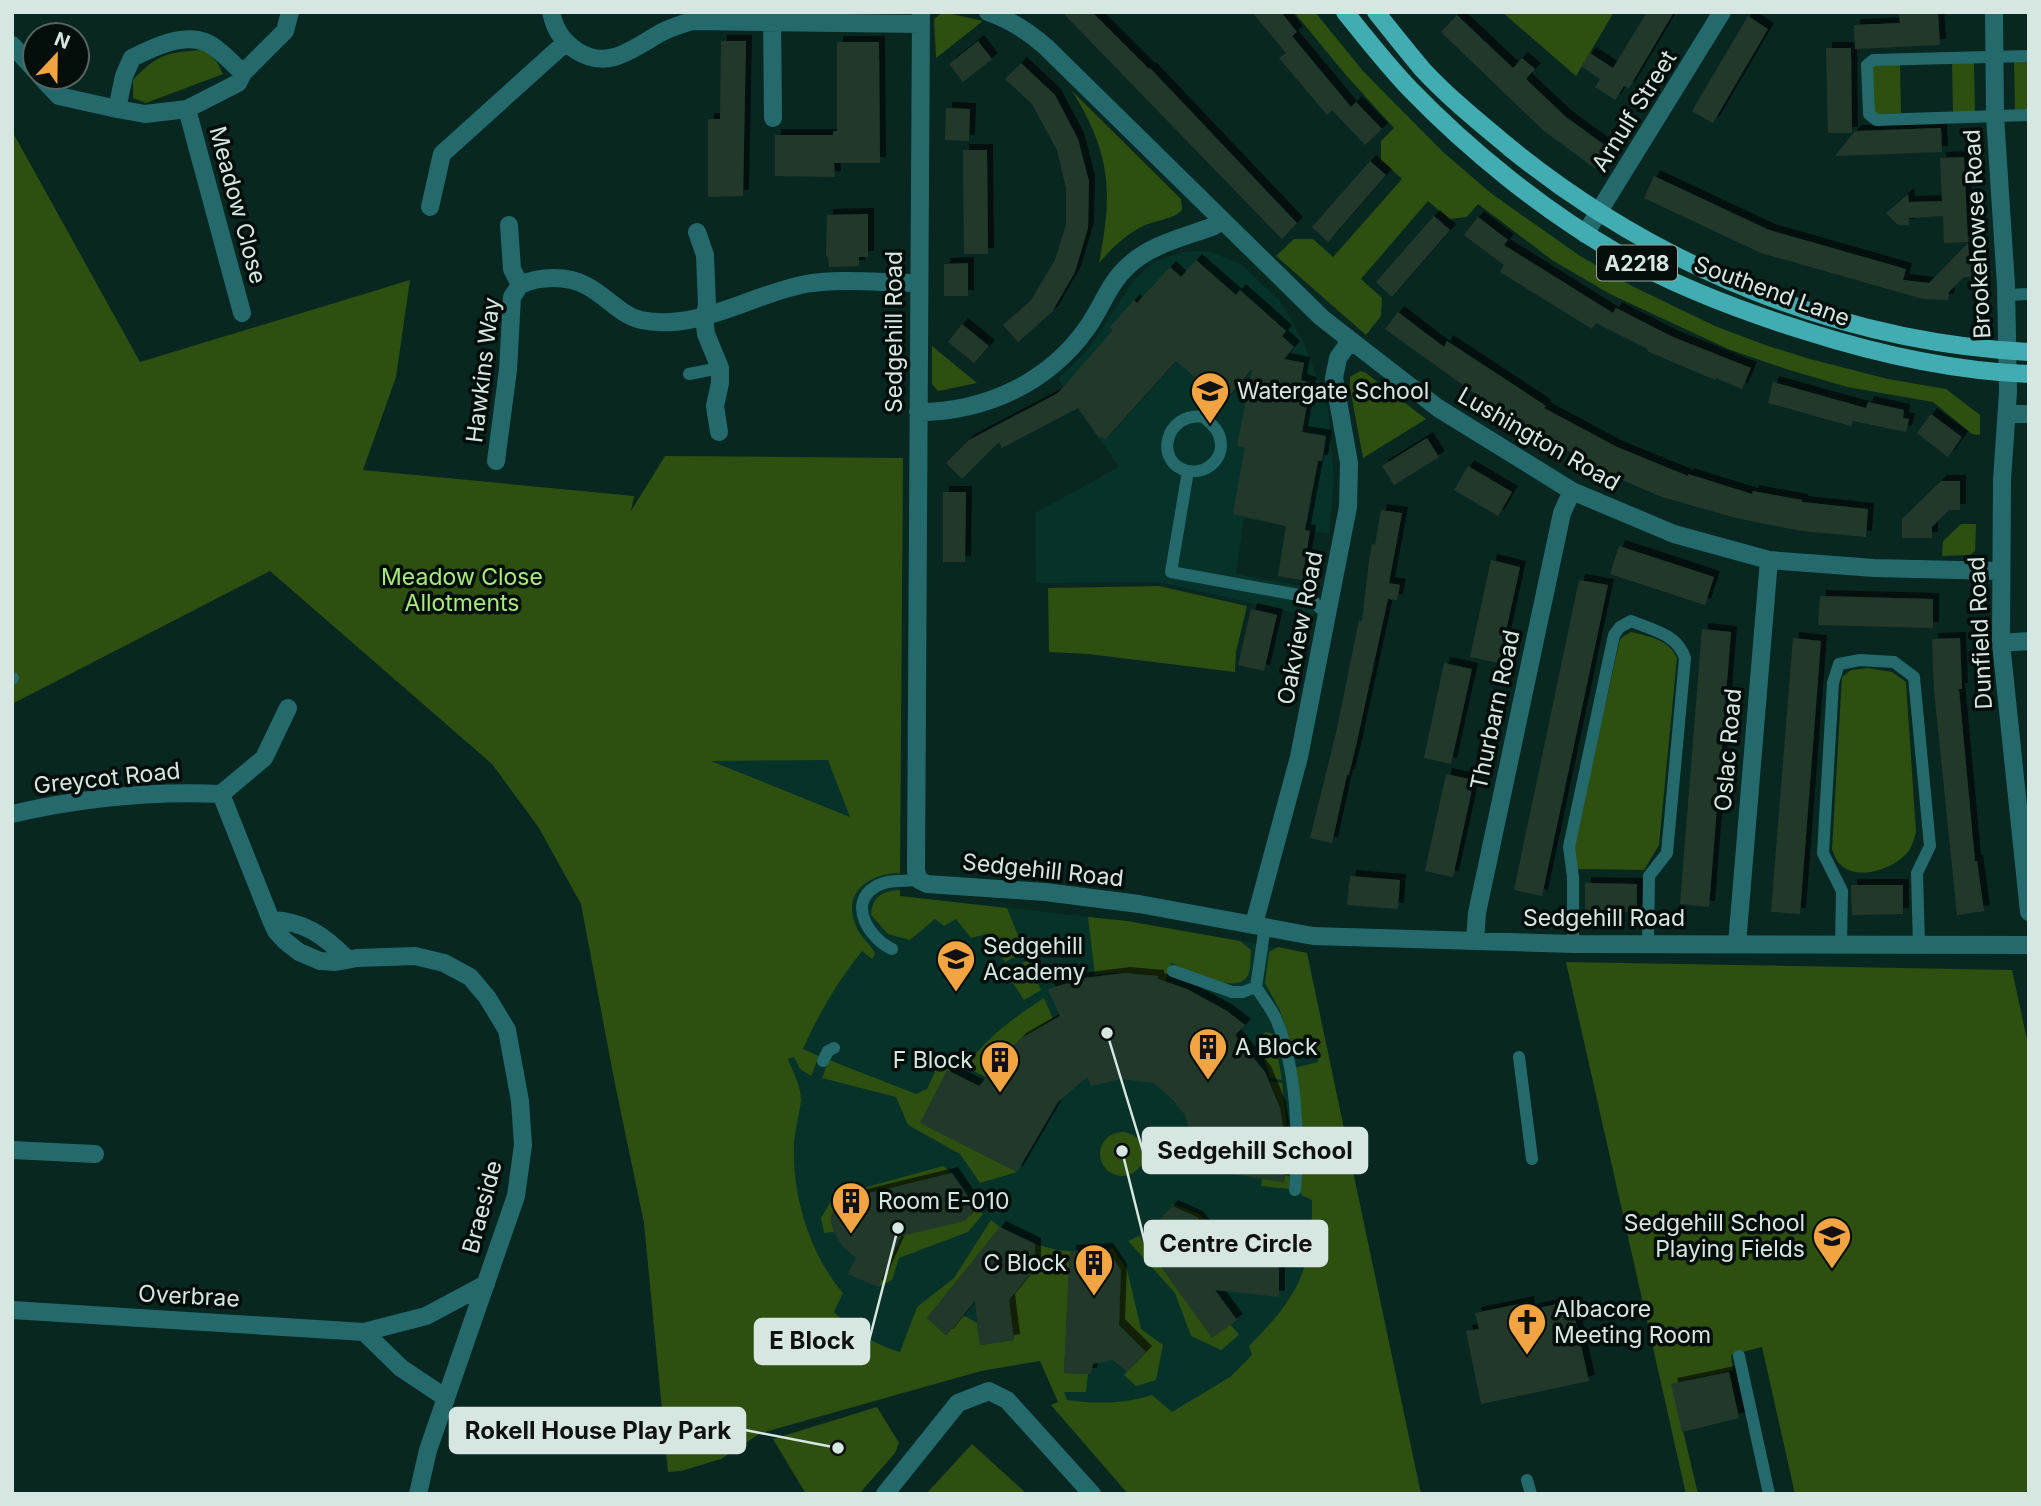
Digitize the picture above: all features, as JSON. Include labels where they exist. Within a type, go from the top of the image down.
[{"type":"main road","name":"Southend Lane","points":[[1374,12],[1424,70],[1461,106],[1535,169],[1599,213],[1680,258],[1721,278],[1825,316],[1901,335],[2029,352]]},
{"type":"main road","name":"Southend Lane","points":[[1351,19],[1392,69],[1442,121],[1519,185],[1585,234],[1620,255],[1697,292],[1787,325],[1888,354],[1941,365],[2029,374]]},
{"type":"street","points":[[54,91],[59,96],[145,114],[187,109],[237,83],[243,73],[285,31],[290,12]]},
{"type":"street","points":[[551,12],[554,26],[565,43],[582,54],[598,59],[616,58],[674,26],[692,21],[921,18]]},
{"type":"street","name":"Lushington Road","points":[[988,12],[1008,19],[1046,47],[1315,312],[1350,341],[1438,408],[1572,491],[1674,534],[1769,559],[1874,568],[2000,571]]},
{"type":"street","points":[[1351,19],[1374,12]]},
{"type":"street","name":"Arnulf Street","points":[[1585,234],[1722,12]]},
{"type":"street","name":"Brookehowse Road","points":[[1994,12],[1995,116],[2007,351]]},
{"type":"street","points":[[772,18],[773,118]]},
{"type":"street","name":"Sedgehill Road","points":[[921,18],[916,871],[919,880],[927,884],[1045,892],[1139,904],[1313,936],[1573,944],[2029,945]]},
{"type":"street","points":[[117,109],[124,76],[132,58],[153,48],[185,40],[206,42],[243,73]]},
{"type":"street","points":[[430,207],[442,154],[565,43]]},
{"type":"street","name":"Meadow Close","points":[[187,109],[242,313]]},
{"type":"street","points":[[918,412],[942,412],[974,407],[1016,390],[1049,368],[1078,341],[1097,314],[1110,287],[1128,265],[1152,248],[1214,226],[1221,221]]},
{"type":"street","name":"Hawkins Way","points":[[509,225],[512,269],[520,285]]},
{"type":"street","points":[[697,232],[705,255],[706,334],[720,368],[715,405],[719,432]]},
{"type":"street","name":"Hawkins Way","points":[[496,461],[508,370],[512,297],[520,285],[532,279],[570,280],[587,286],[612,305],[639,320],[669,322],[704,316],[807,284],[918,283]]},
{"type":"street","name":"Oakview Road","points":[[1259,925],[1298,757],[1348,507],[1349,474],[1344,426],[1334,378],[1338,358],[1350,341]]},
{"type":"street","name":"Dunfield Road","points":[[2007,351],[2000,571],[2001,643],[2029,912]]},
{"type":"street","points":[[2007,414],[2029,414]]},
{"type":"street","name":"Thurbarn Road","points":[[1475,942],[1477,913],[1562,513],[1572,491]]},
{"type":"street","name":"Oslac Road","points":[[1737,944],[1769,559]]},
{"type":"street","points":[[2001,643],[2029,641]]},
{"type":"street","points":[[221,794],[264,758],[288,708]]},
{"type":"street","name":"Greycot Road","points":[[12,814],[37,808],[152,793],[221,794]]},
{"type":"street","name":"Braeside","points":[[221,794],[276,931],[299,952],[320,961],[415,956],[444,963],[470,977],[487,997],[507,1030],[520,1101],[523,1145],[516,1196],[428,1450],[418,1494]]},
{"type":"street","points":[[271,920],[290,920],[314,931],[333,944],[347,959]]},
{"type":"street","points":[[12,1150],[95,1154]]},
{"type":"street","name":"Overbrae","points":[[12,1310],[364,1332],[426,1316],[486,1284]]},
{"type":"street","points":[[364,1332],[401,1368],[446,1398]]},
{"type":"street","points":[[885,1494],[958,1403],[989,1391],[1007,1400],[1092,1494]]},
{"type":"lane","name":"Brookehowse Road","points":[[2029,56],[1873,60],[1867,65],[1869,114],[1876,120],[2029,115]]},
{"type":"lane","points":[[2006,295],[2029,294]]},
{"type":"lane","points":[[689,374],[720,368]]},
{"type":"lane","points":[[1194,415],[1204,417],[1220,435],[1220,451],[1216,461],[1210,466],[1203,470],[1188,471],[1172,464],[1167,440],[1172,428],[1182,419],[1194,415]]},
{"type":"lane","points":[[1188,471],[1171,572],[1298,595],[1315,603],[1328,616]]},
{"type":"lane","points":[[1573,944],[1573,877],[1569,847],[1614,635],[1620,627],[1631,621],[1672,638],[1681,646],[1685,658],[1667,853],[1649,876],[1648,943]]},
{"type":"lane","points":[[1841,945],[1842,891],[1823,853],[1833,683],[1839,664],[1860,660],[1894,662],[1914,677],[1930,846],[1917,873],[1919,946]]},
{"type":"lane","points":[[892,949],[873,934],[863,921],[866,895],[876,886],[887,882],[919,880]]},
{"type":"lane","points":[[1259,925],[1256,987],[1275,1018],[1294,1097],[1298,1147],[1295,1189]]},
{"type":"lane","points":[[1173,971],[1232,992],[1243,992],[1256,987]]},
{"type":"lane","points":[[823,1061],[828,1051],[834,1048]]},
{"type":"lane","points":[[1519,1058],[1532,1159]]},
{"type":"lane","points":[[1739,1356],[1769,1494]]},
{"type":"lane","points":[[1527,1480],[1531,1494]]},
{"type":"shaded area","name":"Watergate School","points":[[1183,252],[1211,252],[1241,264],[1281,302],[1305,345],[1328,408],[1334,480],[1329,534],[1244,518],[1236,574],[1319,589],[1313,617],[1158,582],[1036,583],[1035,513],[1119,467],[1058,379],[1090,347],[1134,280],[1153,262]]},
{"type":"shaded area","name":"Sedgehill Academy","points":[[665,456],[903,458],[900,896],[1127,921],[1307,953],[1421,1494],[1128,1494],[1051,1405],[1058,1402],[1040,1361],[981,1371],[761,1433],[721,1459],[681,1471],[668,1472],[644,1223],[581,904],[539,828],[492,764]]},
{"type":"green space","points":[[943,12],[983,21],[936,58],[934,19]]},
{"type":"green space","points":[[1294,12],[1315,12],[1363,71],[1443,152],[1492,194],[1580,256],[1632,286],[1715,326],[1765,345],[1888,379],[1946,389],[1980,415],[1980,435],[1972,434],[1933,402],[1847,387],[1728,349],[1610,294],[1552,260],[1478,204],[1467,217],[1449,219],[1428,201],[1361,279],[1382,298],[1381,316],[1366,335],[1276,256],[1294,239],[1313,239],[1333,257],[1402,179],[1381,160],[1381,141],[1394,128]]},
{"type":"green space","points":[[1502,12],[1614,12],[1576,76]]},
{"type":"green space","points":[[205,50],[217,62],[223,74],[146,103],[133,98],[133,80],[157,59],[173,53]]},
{"type":"green space","points":[[2014,61],[2029,61],[2029,111],[2015,111]]},
{"type":"green space","points":[[1974,62],[1975,113],[1953,113],[1952,63]]},
{"type":"green space","points":[[1900,64],[1901,113],[1878,114],[1872,110],[1870,69],[1875,65]]},
{"type":"green space","points":[[1072,91],[1181,199],[1182,210],[1135,231],[1118,243],[1099,263],[1106,215],[1105,174],[1095,134]]},
{"type":"green space","name":"Sedgehill Academy","points":[[12,131],[140,362],[410,280],[396,377],[363,470],[634,496],[631,511],[665,456],[903,458],[900,873],[869,881],[855,895],[852,914],[856,926],[875,954],[872,959],[862,951],[837,986],[816,1023],[803,1049],[819,1056],[811,1076],[800,1069],[794,1057],[788,1059],[801,1095],[794,1143],[796,1183],[812,1242],[843,1293],[834,1312],[865,1336],[900,1352],[917,1307],[954,1278],[991,1220],[1000,1227],[927,1318],[946,1335],[963,1315],[977,1323],[980,1345],[1014,1340],[1009,1300],[1035,1244],[1070,1251],[1064,1373],[1088,1374],[1086,1392],[1064,1392],[1067,1400],[1110,1402],[1152,1395],[1172,1412],[1230,1377],[1252,1355],[1249,1346],[1266,1329],[1290,1297],[1299,1281],[1309,1246],[1312,1200],[1301,1195],[1294,1068],[1318,1062],[1314,1037],[1290,1041],[1280,1011],[1265,983],[1269,952],[1278,947],[1307,953],[1421,1494],[1128,1494],[1051,1405],[1058,1402],[1040,1361],[981,1371],[761,1433],[721,1459],[681,1471],[668,1472],[644,1223],[581,904],[539,828],[492,764],[270,571],[12,704]],"holes":[[[828,760],[850,817],[711,761]]]},
{"type":"green space","points":[[932,346],[977,383],[938,391],[932,384]]},
{"type":"green space","points":[[1360,371],[1426,419],[1363,458],[1350,388],[1350,377]]},
{"type":"green space","points":[[1961,524],[1976,524],[1975,551],[1970,555],[1942,556],[1943,541]]},
{"type":"green space","points":[[1159,586],[1247,606],[1236,652],[1235,672],[1088,654],[1049,652],[1048,588]]},
{"type":"green space","points":[[1631,632],[1664,643],[1677,658],[1659,845],[1644,870],[1576,869],[1573,850],[1619,643],[1621,638]]},
{"type":"green space","points":[[1868,668],[1892,672],[1906,682],[1916,832],[1910,849],[1901,859],[1884,868],[1865,873],[1847,869],[1837,861],[1832,849],[1842,677],[1851,670]]},
{"type":"green space","points":[[900,890],[900,896],[1007,908],[1025,952],[1005,962],[986,934],[971,938],[956,919],[944,926],[935,919],[910,940],[888,934],[871,915],[872,909],[880,896]]},
{"type":"green space","points":[[1088,917],[1127,921],[1240,941],[1251,950],[1249,972],[1240,982],[1231,983],[1198,975],[1171,963],[1165,982],[1158,980],[1158,976],[1142,974],[1095,975]]},
{"type":"green space","points":[[1028,960],[1041,990],[1024,1000],[1006,972]]},
{"type":"green space","name":"Sedgehill School Playing Fields","points":[[1566,962],[2012,970],[2029,1049],[2029,1491],[2016,1494],[1795,1494],[1762,1347],[1731,1355],[1733,1370],[1672,1384],[1698,1494],[1686,1494]]},
{"type":"green space","points":[[1044,998],[1053,1019],[1020,1039],[986,1077],[965,1067],[1001,1029]]},
{"type":"green space","points":[[1266,1032],[1274,1034],[1282,1080],[1270,1078],[1257,1038]]},
{"type":"green space","points":[[829,1060],[916,1094],[927,1089],[940,1061],[954,1068],[921,1123],[1017,1172],[980,1183],[960,1154],[908,1125],[896,1097],[822,1078]]},
{"type":"green space","points":[[1270,1081],[1282,1083],[1289,1145],[1286,1147],[1280,1108]]},
{"type":"green space","points":[[1122,1132],[1138,1138],[1144,1154],[1138,1170],[1122,1176],[1106,1170],[1100,1154],[1106,1138]]},
{"type":"green space","points":[[943,1166],[952,1173],[850,1198],[852,1208],[832,1213],[834,1232],[824,1233],[821,1218],[834,1196]]},
{"type":"green space","points":[[1286,1170],[1290,1170],[1289,1189],[1261,1186],[1262,1179],[1284,1182]]},
{"type":"green space","points":[[1173,1204],[1197,1213],[1217,1227],[1273,1252],[1279,1266],[1232,1263],[1197,1217],[1172,1206]]},
{"type":"green space","points":[[976,1208],[983,1214],[968,1232],[899,1258],[892,1280],[878,1287],[901,1236]]},
{"type":"green space","points":[[1139,1236],[1212,1337],[1230,1324],[1239,1335],[1221,1350],[1191,1336],[1175,1293],[1128,1241]]},
{"type":"green space","points":[[1113,1248],[1127,1269],[1141,1329],[1163,1345],[1156,1380],[1136,1386],[1124,1375],[1146,1352],[1119,1325],[1121,1270],[1107,1249]]},
{"type":"green space","points":[[877,1407],[899,1443],[895,1453],[859,1494],[806,1494],[773,1439]]},
{"type":"green space","points":[[972,1444],[1027,1494],[926,1494]]},
{"type":"building","points":[[1062,12],[1092,12],[1150,68],[1297,223],[1282,239]]},
{"type":"building","points":[[1252,12],[1281,12],[1297,32],[1292,36],[1351,107],[1356,102],[1382,129],[1365,145],[1332,110],[1327,115],[1279,58],[1286,53]]},
{"type":"building","points":[[1647,12],[1674,12],[1629,88],[1624,86],[1615,100],[1595,87],[1600,79],[1581,66],[1590,53],[1613,68]]},
{"type":"building","points":[[1899,12],[1938,12],[1940,45],[1855,49],[1854,25],[1900,23]]},
{"type":"building","points":[[1457,15],[1513,68],[1522,58],[1535,69],[1526,79],[1566,117],[1610,149],[1596,169],[1544,131],[1441,32]]},
{"type":"building","points":[[1748,16],[1768,29],[1713,123],[1692,111]]},
{"type":"building","points":[[721,41],[746,41],[743,196],[708,197],[708,119],[720,119]]},
{"type":"building","points":[[978,41],[992,59],[963,82],[949,64]]},
{"type":"building","points":[[837,42],[879,42],[880,163],[834,163],[835,177],[775,176],[775,135],[833,135],[833,131],[837,131]]},
{"type":"building","points":[[1826,48],[1851,48],[1852,133],[1828,133]]},
{"type":"building","points":[[1021,63],[1055,95],[1078,139],[1089,181],[1088,228],[1075,272],[1052,312],[1018,342],[1003,325],[1031,300],[1055,260],[1066,225],[1066,188],[1057,150],[1032,104],[1005,79]]},
{"type":"building","points":[[946,108],[970,109],[969,141],[945,140]]},
{"type":"building","points":[[1941,128],[1942,152],[1835,156],[1855,131]]},
{"type":"building","points":[[963,150],[987,150],[988,254],[964,254]]},
{"type":"building","points":[[1964,157],[1968,242],[1944,243],[1943,216],[1909,218],[1909,225],[1898,225],[1886,213],[1908,194],[1909,202],[1942,201],[1940,158]]},
{"type":"building","points":[[1370,161],[1386,175],[1328,242],[1312,227]]},
{"type":"building","points":[[1654,176],[1769,230],[1906,269],[1903,280],[1929,283],[1968,243],[1969,257],[1972,257],[1972,277],[1964,277],[1949,292],[1948,300],[1923,299],[1761,253],[1644,198]]},
{"type":"building","points":[[868,214],[868,257],[859,257],[859,266],[829,267],[826,256],[827,215]]},
{"type":"building","points":[[1434,216],[1450,230],[1392,297],[1376,282]]},
{"type":"building","points":[[1478,217],[1508,240],[1504,245],[1613,313],[1616,308],[1673,337],[1751,368],[1742,389],[1647,351],[1648,349],[1596,323],[1592,329],[1500,272],[1504,265],[1464,235]]},
{"type":"building","points":[[1196,260],[1236,295],[1240,290],[1286,331],[1282,336],[1294,347],[1284,359],[1304,363],[1301,380],[1311,383],[1302,432],[1326,436],[1322,461],[1318,461],[1305,530],[1310,531],[1302,580],[1278,576],[1286,526],[1233,514],[1245,447],[1237,446],[1252,369],[1224,402],[1176,361],[1105,440],[1101,436],[1099,438],[1078,408],[1002,448],[999,442],[962,479],[946,463],[969,440],[1058,393],[1113,330],[1110,327],[1134,300],[1137,303],[1170,267],[1181,277]]},
{"type":"building","points":[[968,263],[968,296],[944,296],[944,264]]},
{"type":"building","points":[[1398,312],[1444,347],[1447,341],[1546,406],[1544,408],[1617,447],[1688,476],[1752,494],[1753,491],[1802,502],[1868,509],[1866,537],[1802,531],[1736,518],[1662,497],[1606,473],[1488,403],[1385,329]]},
{"type":"building","points":[[962,324],[989,346],[974,363],[948,342]]},
{"type":"building","points":[[1773,382],[1866,408],[1868,402],[1904,410],[1903,418],[1909,419],[1906,432],[1853,421],[1851,426],[1768,403]]},
{"type":"building","points":[[1931,414],[1962,437],[1948,457],[1917,433]]},
{"type":"building","points":[[1427,438],[1439,457],[1394,485],[1382,466]]},
{"type":"building","points":[[1468,466],[1512,492],[1498,516],[1454,490]]},
{"type":"building","points":[[1941,481],[1960,481],[1960,510],[1949,510],[1932,527],[1932,538],[1902,538],[1902,519]]},
{"type":"building","points":[[943,492],[966,492],[965,562],[943,562]]},
{"type":"building","points":[[1381,510],[1402,513],[1389,583],[1400,585],[1397,600],[1388,599],[1332,843],[1310,838],[1337,729],[1359,620],[1362,621],[1369,561],[1372,544],[1375,545]]},
{"type":"building","points":[[1619,546],[1714,577],[1705,605],[1610,574]]},
{"type":"building","points":[[1491,560],[1520,567],[1499,663],[1470,657]]},
{"type":"building","points":[[1579,580],[1608,585],[1542,896],[1514,890]]},
{"type":"building","points":[[1820,596],[1933,599],[1933,628],[1818,625]]},
{"type":"building","points":[[1251,609],[1277,615],[1264,671],[1238,665]]},
{"type":"building","points":[[1702,629],[1731,632],[1709,907],[1680,904]]},
{"type":"building","points":[[1793,638],[1821,641],[1800,914],[1771,912]]},
{"type":"building","points":[[1960,638],[1962,689],[1959,689],[1975,861],[1984,911],[1957,915],[1934,690],[1932,639]]},
{"type":"building","points":[[1444,663],[1472,669],[1451,764],[1424,758]]},
{"type":"building","points":[[1446,774],[1474,780],[1453,877],[1425,871]]},
{"type":"building","points":[[1350,876],[1400,880],[1398,909],[1347,905]]},
{"type":"building","points":[[1585,883],[1637,884],[1637,912],[1585,912]]},
{"type":"building","points":[[1851,885],[1903,885],[1903,914],[1852,915]]},
{"type":"building","points":[[1124,973],[1158,976],[1158,979],[1187,989],[1227,1011],[1245,1025],[1235,1035],[1265,1072],[1280,1108],[1286,1147],[1284,1182],[1194,1168],[1195,1147],[1185,1115],[1154,1083],[1121,1079],[1091,1086],[1087,1077],[1058,1102],[1017,1172],[920,1123],[947,1070],[979,1086],[1020,1039],[1060,1016],[1048,989],[1084,978]]},
{"type":"building","points":[[952,1173],[976,1208],[965,1221],[901,1236],[878,1287],[848,1274],[856,1258],[842,1246],[834,1232],[832,1213],[852,1208],[849,1198]]},
{"type":"building","points":[[1172,1206],[1197,1217],[1232,1263],[1279,1266],[1279,1297],[1215,1290],[1237,1320],[1212,1338],[1139,1236],[1157,1223]]},
{"type":"building","points":[[1000,1227],[1035,1244],[1035,1268],[1009,1300],[1014,1340],[980,1345],[975,1301],[947,1335],[927,1318]]},
{"type":"building","name":"C Block","points":[[1107,1249],[1121,1270],[1119,1325],[1146,1352],[1127,1372],[1113,1360],[1093,1364],[1091,1374],[1064,1373],[1070,1251]]},
{"type":"building","name":"Albacore Meeting Room","points":[[1528,1302],[1529,1310],[1567,1302],[1570,1316],[1574,1315],[1589,1381],[1481,1404],[1466,1331],[1479,1329],[1475,1313]]},
{"type":"building","points":[[1729,1372],[1739,1418],[1682,1432],[1671,1384]]},
{"type":"place","name":"Watergate School","points":[[1210,425]]},
{"type":"place","name":"Sedgehill Academy","points":[[956,993]]},
{"type":"place","name":"Sedgehill School","points":[[1107,1033]]},
{"type":"place","name":"A Block","points":[[1208,1081]]},
{"type":"place","name":"F Block","points":[[1000,1094]]},
{"type":"place","name":"Centre Circle","points":[[1122,1151]]},
{"type":"place","name":"E Block","points":[[898,1228]]},
{"type":"place","name":"Room E-010","points":[[851,1235]]},
{"type":"place","name":"Sedgehill School Playing Fields","points":[[1832,1270]]},
{"type":"place","name":"C Block","points":[[1094,1297]]},
{"type":"place","name":"Albacore Meeting Room","points":[[1527,1356]]},
{"type":"place","name":"Rokell House Play Park","points":[[838,1448]]},
{"type":"park label","name":"Meadow Close Allotments","points":[[462,590]]}]
